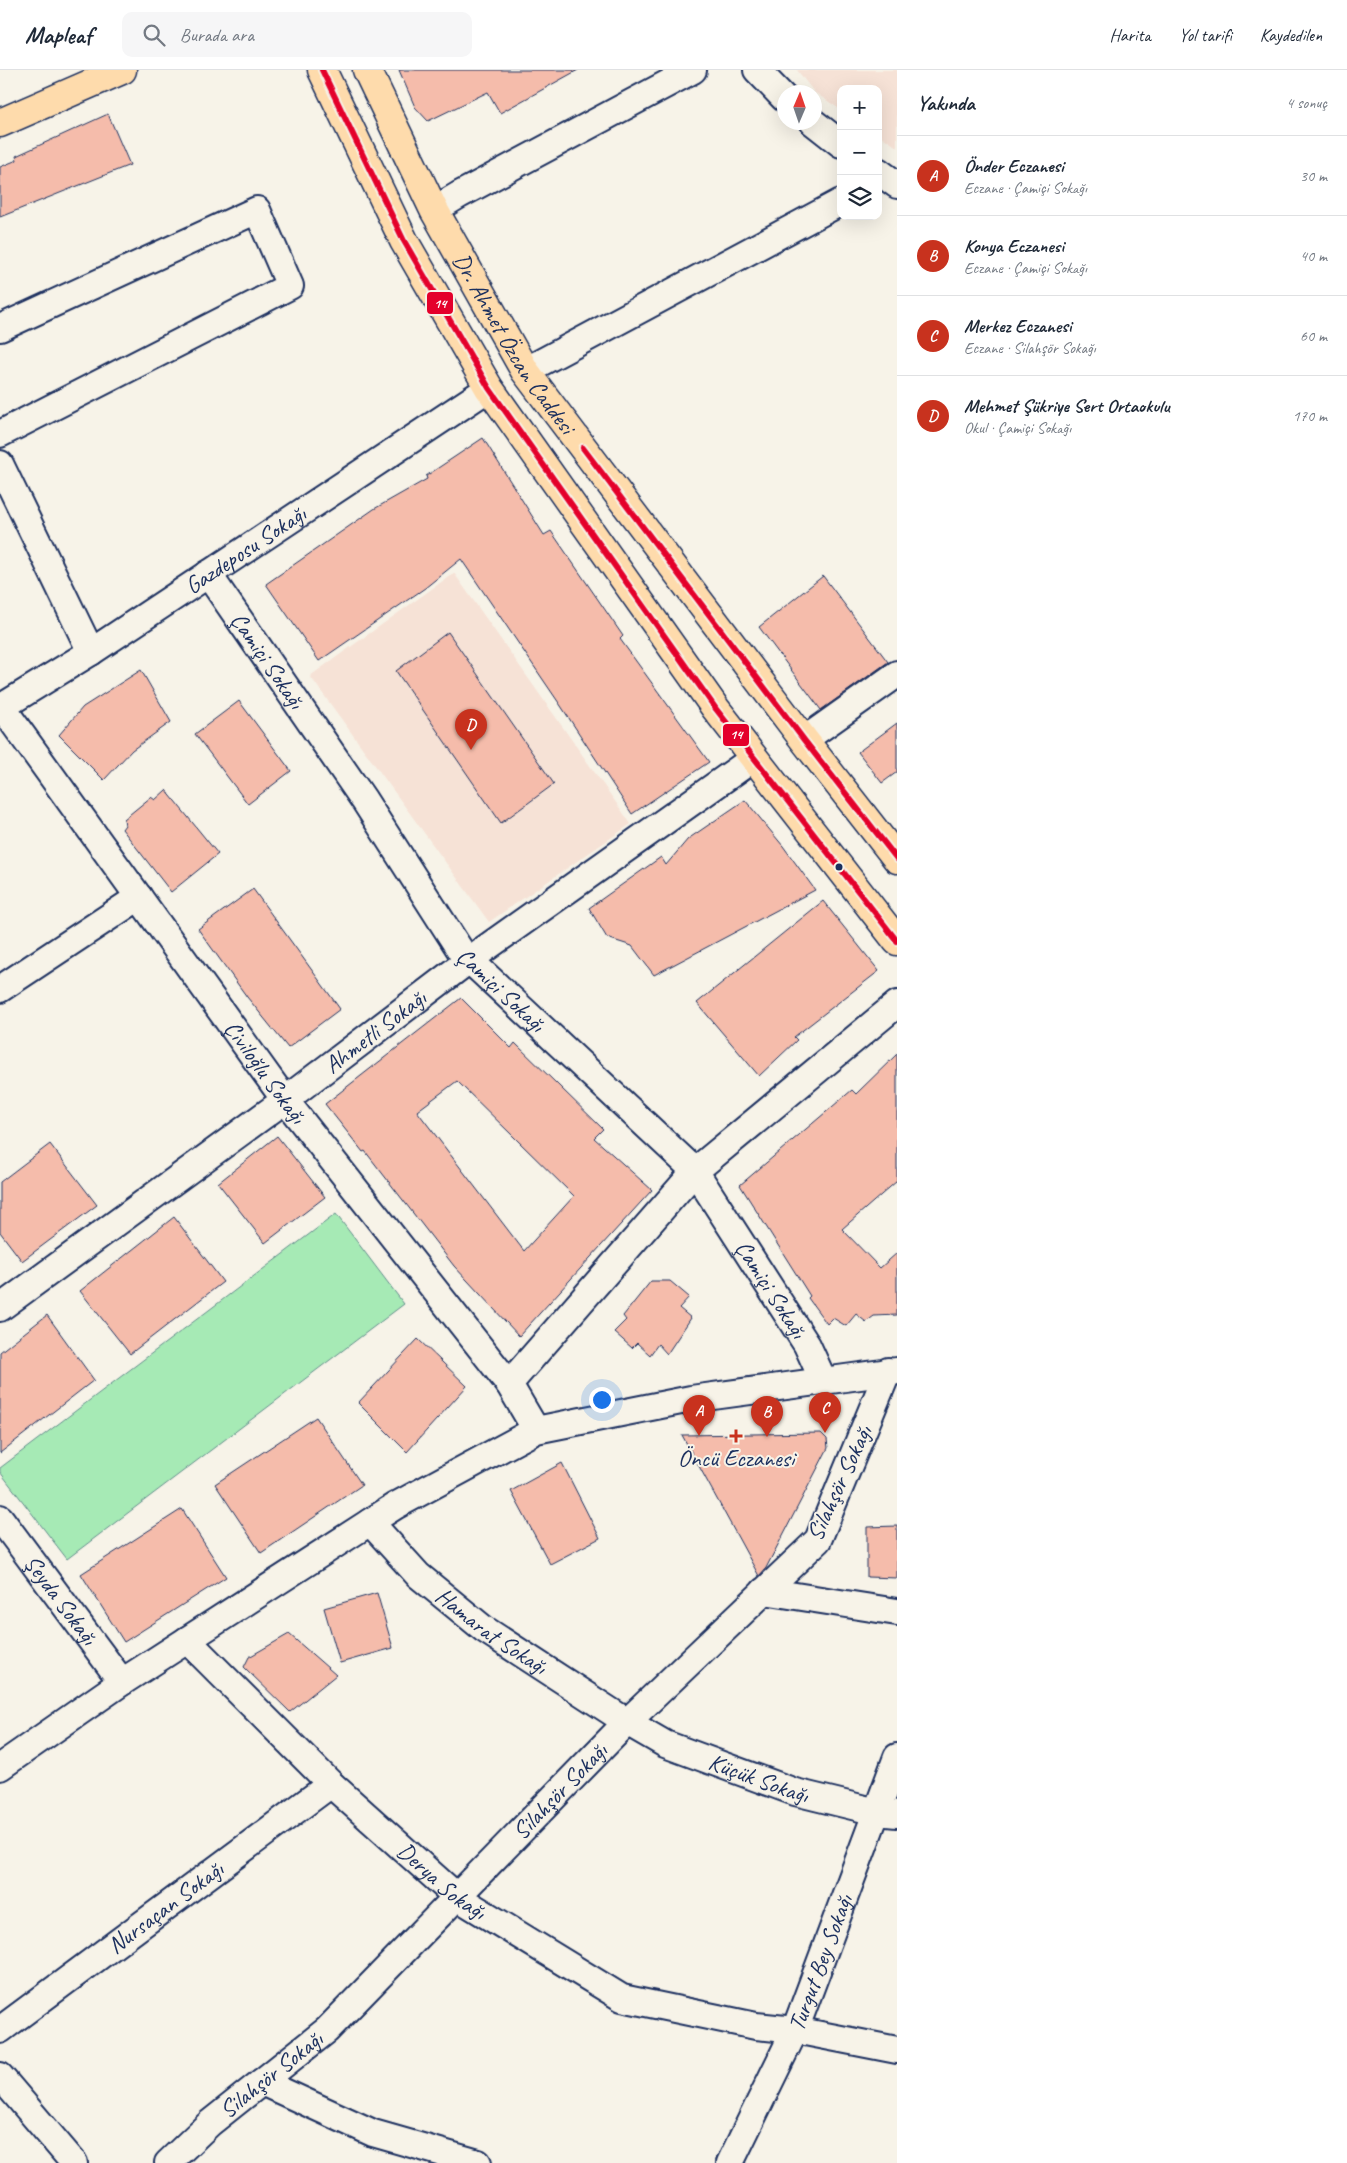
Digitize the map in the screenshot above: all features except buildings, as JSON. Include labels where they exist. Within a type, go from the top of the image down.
[{"type":"main road","points":[[0,124],[122,70]]},
{"type":"main road","name":"Dr. Ahmet Özcan Caddesi","points":[[367,70],[434,210],[525,371],[804,740],[897,859]]},
{"type":"main road","name":"Dr. Ahmet Özcan Caddesi","points":[[322,73],[404,241],[489,388],[716,709],[897,941]]},
{"type":"street","points":[[434,210],[693,70]]},
{"type":"street","points":[[758,70],[777,90]]},
{"type":"street","points":[[822,129],[837,141]]},
{"type":"street","points":[[525,371],[837,204]]},
{"type":"street","points":[[0,328],[258,210],[290,286],[0,434]]},
{"type":"street","name":"Gazdeposu Sokağı","points":[[1,708],[91,652],[489,388]]},
{"type":"street","points":[[0,464],[91,652]]},
{"type":"street","name":"Çamiçi Sokağı","points":[[208,574],[364,800],[462,953],[695,1171],[807,1345],[823,1380]]},
{"type":"street","points":[[804,740],[897,674]]},
{"type":"street","name":"Çiviloğlu Sokağı","points":[[1,708],[285,1100],[509,1384],[536,1430]]},
{"type":"street","name":"Ahmetli Sokağı","points":[[0,1308],[285,1100],[469,960],[754,758]]},
{"type":"street","points":[[0,989],[139,897]]},
{"type":"street","points":[[509,1384],[695,1171],[897,1004]]},
{"type":"street","points":[[0,1767],[122,1682],[395,1506],[536,1430],[691,1399],[892,1371]]},
{"type":"street","name":"Silahşör Sokağı","points":[[168,2163],[210,2123],[327,2030],[626,1722],[818,1540],[892,1371]]},
{"type":"street","name":"Şeyda Sokağı","points":[[0,1518],[122,1682]]},
{"type":"street","name":"Hamarat Sokağı","points":[[370,1522],[418,1575],[484,1628],[626,1722]]},
{"type":"street","points":[[764,1591],[897,1612]]},
{"type":"street","name":"Derya Sokağı","points":[[187,1640],[331,1784],[457,1897],[622,1998],[756,2026],[795,2030],[897,2050]]},
{"type":"street","name":"Küçük Sokağı","points":[[626,1722],[665,1744],[795,1792],[887,1813]]},
{"type":"street","name":"Turgut Bey Sokağı","points":[[730,2163],[795,2030],[887,1813],[897,1757]]},
{"type":"street","name":"Nursaçan Sokağı","points":[[0,2030],[331,1784]]},
{"type":"street","points":[[0,2076],[74,2163]]},
{"type":"street","points":[[262,2082],[373,2133],[478,2163]]},
{"type":"shaded area","points":[[797,70],[897,70],[897,147],[882,137],[882,85],[837,85],[837,107],[822,97],[822,85],[809,85]]},
{"type":"shaded area","points":[[454,573],[631,824],[489,922],[310,676]]},
{"type":"green space","points":[[336,1214],[404,1304],[67,1559],[0,1472],[0,1468]]},
{"type":"transit line","name":"14","points":[[322,70],[404,241],[489,388],[716,709],[897,941]]},
{"type":"transit line","name":"14","points":[[583,448],[804,740],[897,859]]},
{"type":"place","name":"Mehmet Şükriye Sert Ortaokulu","points":[[471,750]]},
{"type":"place","name":"Merkez Eczanesi","points":[[825,1433]]},
{"type":"place","name":"Önder Eczanesi","points":[[699,1436]]},
{"type":"place","name":"Öncü Eczanesi","points":[[736,1436]]},
{"type":"place","name":"Konya Eczanesi","points":[[767,1437]]}]
